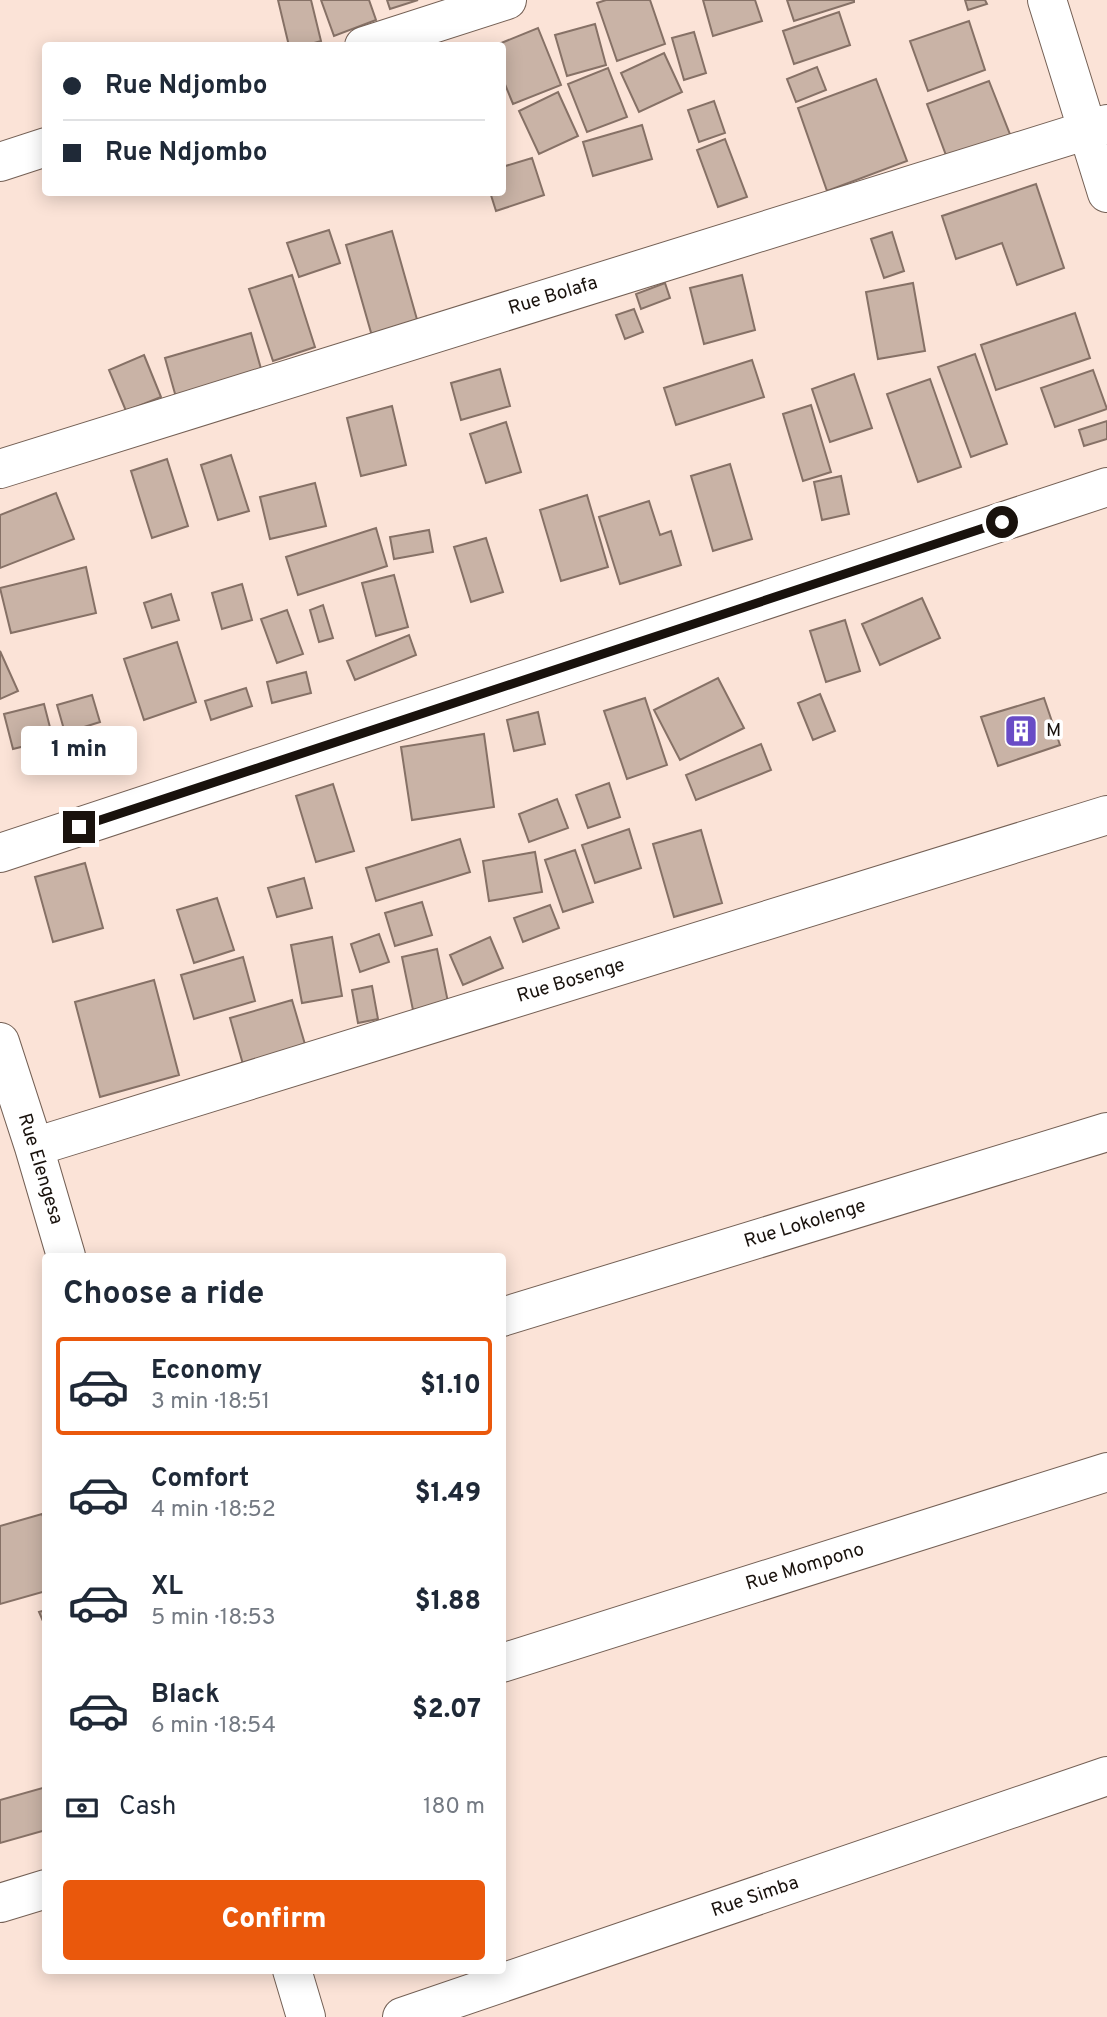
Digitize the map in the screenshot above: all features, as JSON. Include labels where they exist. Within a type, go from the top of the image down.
[{"type":"street","points":[[376,42],[507,0]]},
{"type":"street","points":[[1047,0],[1097,127],[1107,193]]},
{"type":"street","name":"Rue Bolafa","points":[[0,469],[1097,127]]},
{"type":"street","points":[[0,162],[42,148]]},
{"type":"street","points":[[0,853],[1107,487]]},
{"type":"street","name":"Rue Bosenge","points":[[34,1147],[1107,815]]},
{"type":"street","name":"Rue Elengesa","points":[[0,1042],[65,1253]]},
{"type":"street","name":"Rue Lokolenge","points":[[506,1316],[1107,1132]]},
{"type":"street","name":"Rue Mompono","points":[[506,1661],[1107,1472]]},
{"type":"street","name":"Rue Simba","points":[[402,2017],[1107,1776]]},
{"type":"street","points":[[0,1903],[42,1890]]},
{"type":"street","points":[[293,1974],[306,2017]]},
{"type":"building","points":[[278,0],[311,0],[321,41],[288,42]]},
{"type":"building","points":[[321,0],[369,0],[376,20],[334,36]]},
{"type":"building","points":[[387,0],[418,0],[390,9]]},
{"type":"building","points":[[606,0],[650,0],[665,44],[617,61],[597,3]]},
{"type":"building","points":[[703,0],[755,0],[762,21],[713,36]]},
{"type":"building","points":[[787,0],[854,0],[854,2],[794,21]]},
{"type":"building","points":[[965,0],[985,0],[987,4],[968,10]]},
{"type":"building","points":[[839,12],[850,45],[794,64],[783,31]]},
{"type":"building","points":[[969,21],[985,70],[928,91],[910,41]]},
{"type":"building","points":[[595,24],[606,65],[567,76],[555,35]]},
{"type":"building","points":[[538,28],[561,85],[513,104],[506,87],[506,42],[504,42]]},
{"type":"building","points":[[694,32],[706,73],[684,80],[672,38]]},
{"type":"building","points":[[664,53],[682,92],[639,112],[621,73]]},
{"type":"building","points":[[817,67],[826,90],[796,102],[787,79]]},
{"type":"building","points":[[608,68],[627,117],[587,132],[568,84]]},
{"type":"building","points":[[876,79],[907,161],[827,191],[798,108]]},
{"type":"building","points":[[989,81],[1013,142],[950,166],[927,104]]},
{"type":"building","points":[[558,92],[578,136],[539,154],[519,111]]},
{"type":"building","points":[[714,101],[725,133],[699,142],[688,110]]},
{"type":"building","points":[[642,125],[652,159],[593,176],[583,142]]},
{"type":"building","points":[[725,139],[747,197],[718,207],[697,150]]},
{"type":"building","points":[[532,158],[544,195],[496,211],[491,196],[506,196],[506,166]]},
{"type":"building","points":[[1036,184],[1064,268],[1017,285],[1002,243],[956,259],[942,216]]},
{"type":"building","points":[[329,230],[340,263],[299,277],[287,243]]},
{"type":"building","points":[[392,231],[418,323],[372,336],[346,245]]},
{"type":"building","points":[[892,232],[904,271],[884,278],[871,239]]},
{"type":"building","points":[[292,275],[315,347],[273,361],[249,289]]},
{"type":"building","points":[[742,275],[755,330],[704,344],[690,288]]},
{"type":"building","points":[[665,283],[670,298],[641,309],[636,294]]},
{"type":"building","points":[[913,283],[925,351],[878,359],[866,292]]},
{"type":"building","points":[[634,309],[643,332],[625,339],[616,315]]},
{"type":"building","points":[[1075,313],[1090,358],[996,390],[981,345]]},
{"type":"building","points":[[251,333],[265,383],[179,408],[165,358]]},
{"type":"building","points":[[975,354],[1007,444],[971,457],[938,367]]},
{"type":"building","points":[[144,355],[161,397],[126,411],[109,370]]},
{"type":"building","points":[[752,360],[764,397],[676,425],[664,388]]},
{"type":"building","points":[[500,369],[510,406],[461,420],[451,383]]},
{"type":"building","points":[[1093,370],[1107,409],[1055,427],[1041,388]]},
{"type":"building","points":[[854,374],[872,428],[830,442],[812,389]]},
{"type":"building","points":[[930,379],[961,467],[918,482],[887,394]]},
{"type":"building","points":[[811,405],[831,472],[803,481],[783,414]]},
{"type":"building","points":[[392,406],[406,465],[361,476],[347,418]]},
{"type":"building","points":[[1107,421],[1107,439],[1084,446],[1079,430]]},
{"type":"building","points":[[506,422],[521,472],[486,483],[470,434]]},
{"type":"building","points":[[231,455],[249,511],[218,520],[201,465]]},
{"type":"building","points":[[167,459],[188,526],[152,538],[131,471]]},
{"type":"building","points":[[730,464],[752,539],[713,551],[691,476]]},
{"type":"building","points":[[841,476],[849,514],[822,520],[814,482]]},
{"type":"building","points":[[315,483],[326,526],[270,539],[260,497]]},
{"type":"building","points":[[56,493],[74,539],[0,568],[0,515]]},
{"type":"building","points":[[587,495],[608,567],[561,581],[540,510]]},
{"type":"building","points":[[649,501],[660,535],[671,531],[681,565],[620,584],[599,517]]},
{"type":"building","points":[[376,528],[387,566],[298,595],[286,557]]},
{"type":"building","points":[[429,530],[433,552],[394,559],[390,537]]},
{"type":"building","points":[[486,538],[503,592],[471,602],[454,547]]},
{"type":"building","points":[[86,567],[96,613],[11,633],[0,588]]},
{"type":"building","points":[[394,575],[408,627],[376,636],[362,583]]},
{"type":"building","points":[[242,584],[252,620],[222,629],[212,593]]},
{"type":"building","points":[[171,594],[179,620],[152,628],[144,603]]},
{"type":"building","points":[[922,598],[940,638],[880,665],[862,624]]},
{"type":"building","points":[[323,605],[333,638],[319,642],[310,610]]},
{"type":"building","points":[[287,610],[303,654],[277,663],[261,619]]},
{"type":"building","points":[[845,620],[860,671],[826,682],[810,631]]},
{"type":"building","points":[[409,635],[416,655],[355,680],[347,661]]},
{"type":"building","points":[[177,642],[196,702],[144,720],[124,659]]},
{"type":"building","points":[[0,651],[18,691],[0,699]]},
{"type":"building","points":[[306,672],[311,693],[272,703],[267,682]]},
{"type":"building","points":[[718,678],[744,728],[680,760],[654,710]]},
{"type":"building","points":[[246,688],[252,706],[211,720],[205,701]]},
{"type":"building","points":[[820,694],[835,731],[813,740],[798,703]]},
{"type":"building","points":[[92,695],[100,722],[65,733],[57,705]]},
{"type":"building","points":[[645,698],[667,765],[627,779],[604,711]]},
{"type":"building","name":"M","points":[[1044,698],[1060,745],[998,766],[981,717]]},
{"type":"building","points":[[44,704],[53,739],[13,749],[4,714]]},
{"type":"building","points":[[538,712],[545,744],[514,751],[507,720]]},
{"type":"building","points":[[484,734],[494,807],[412,820],[401,747]]},
{"type":"building","points":[[761,744],[771,770],[696,800],[686,775]]},
{"type":"building","points":[[609,783],[620,817],[588,828],[576,795]]},
{"type":"building","points":[[333,784],[354,851],[316,862],[296,796]]},
{"type":"building","points":[[557,799],[568,828],[529,842],[519,814]]},
{"type":"building","points":[[629,829],[641,868],[595,883],[582,845]]},
{"type":"building","points":[[701,830],[722,903],[674,917],[653,844]]},
{"type":"building","points":[[460,839],[470,872],[376,901],[366,868]]},
{"type":"building","points":[[575,850],[593,902],[563,912],[545,860]]},
{"type":"building","points":[[535,852],[542,892],[489,901],[483,861]]},
{"type":"building","points":[[85,863],[103,928],[53,942],[35,877]]},
{"type":"building","points":[[304,878],[312,908],[277,917],[268,888]]},
{"type":"building","points":[[217,898],[234,950],[194,963],[177,910]]},
{"type":"building","points":[[422,902],[432,935],[395,946],[385,913]]},
{"type":"building","points":[[550,905],[559,928],[523,942],[514,918]]},
{"type":"building","points":[[379,934],[389,962],[360,972],[351,944]]},
{"type":"building","points":[[332,937],[342,996],[302,1003],[291,945]]},
{"type":"building","points":[[490,937],[503,968],[463,985],[450,955]]},
{"type":"building","points":[[437,949],[448,1002],[413,1010],[402,957]]},
{"type":"building","points":[[243,957],[255,1001],[194,1019],[181,975]]},
{"type":"building","points":[[154,980],[179,1075],[100,1097],[75,1002]]},
{"type":"building","points":[[372,986],[378,1019],[358,1023],[352,990]]},
{"type":"building","points":[[292,1000],[309,1058],[246,1075],[230,1018]]},
{"type":"building","points":[[42,1514],[42,1592],[0,1604],[0,1526]]},
{"type":"building","points":[[42,1788],[42,1831],[0,1843],[0,1800]]},
{"type":"place","name":"M","points":[[1021,731]]},
{"type":"route","points":[[79,827],[1002,522]]}]
